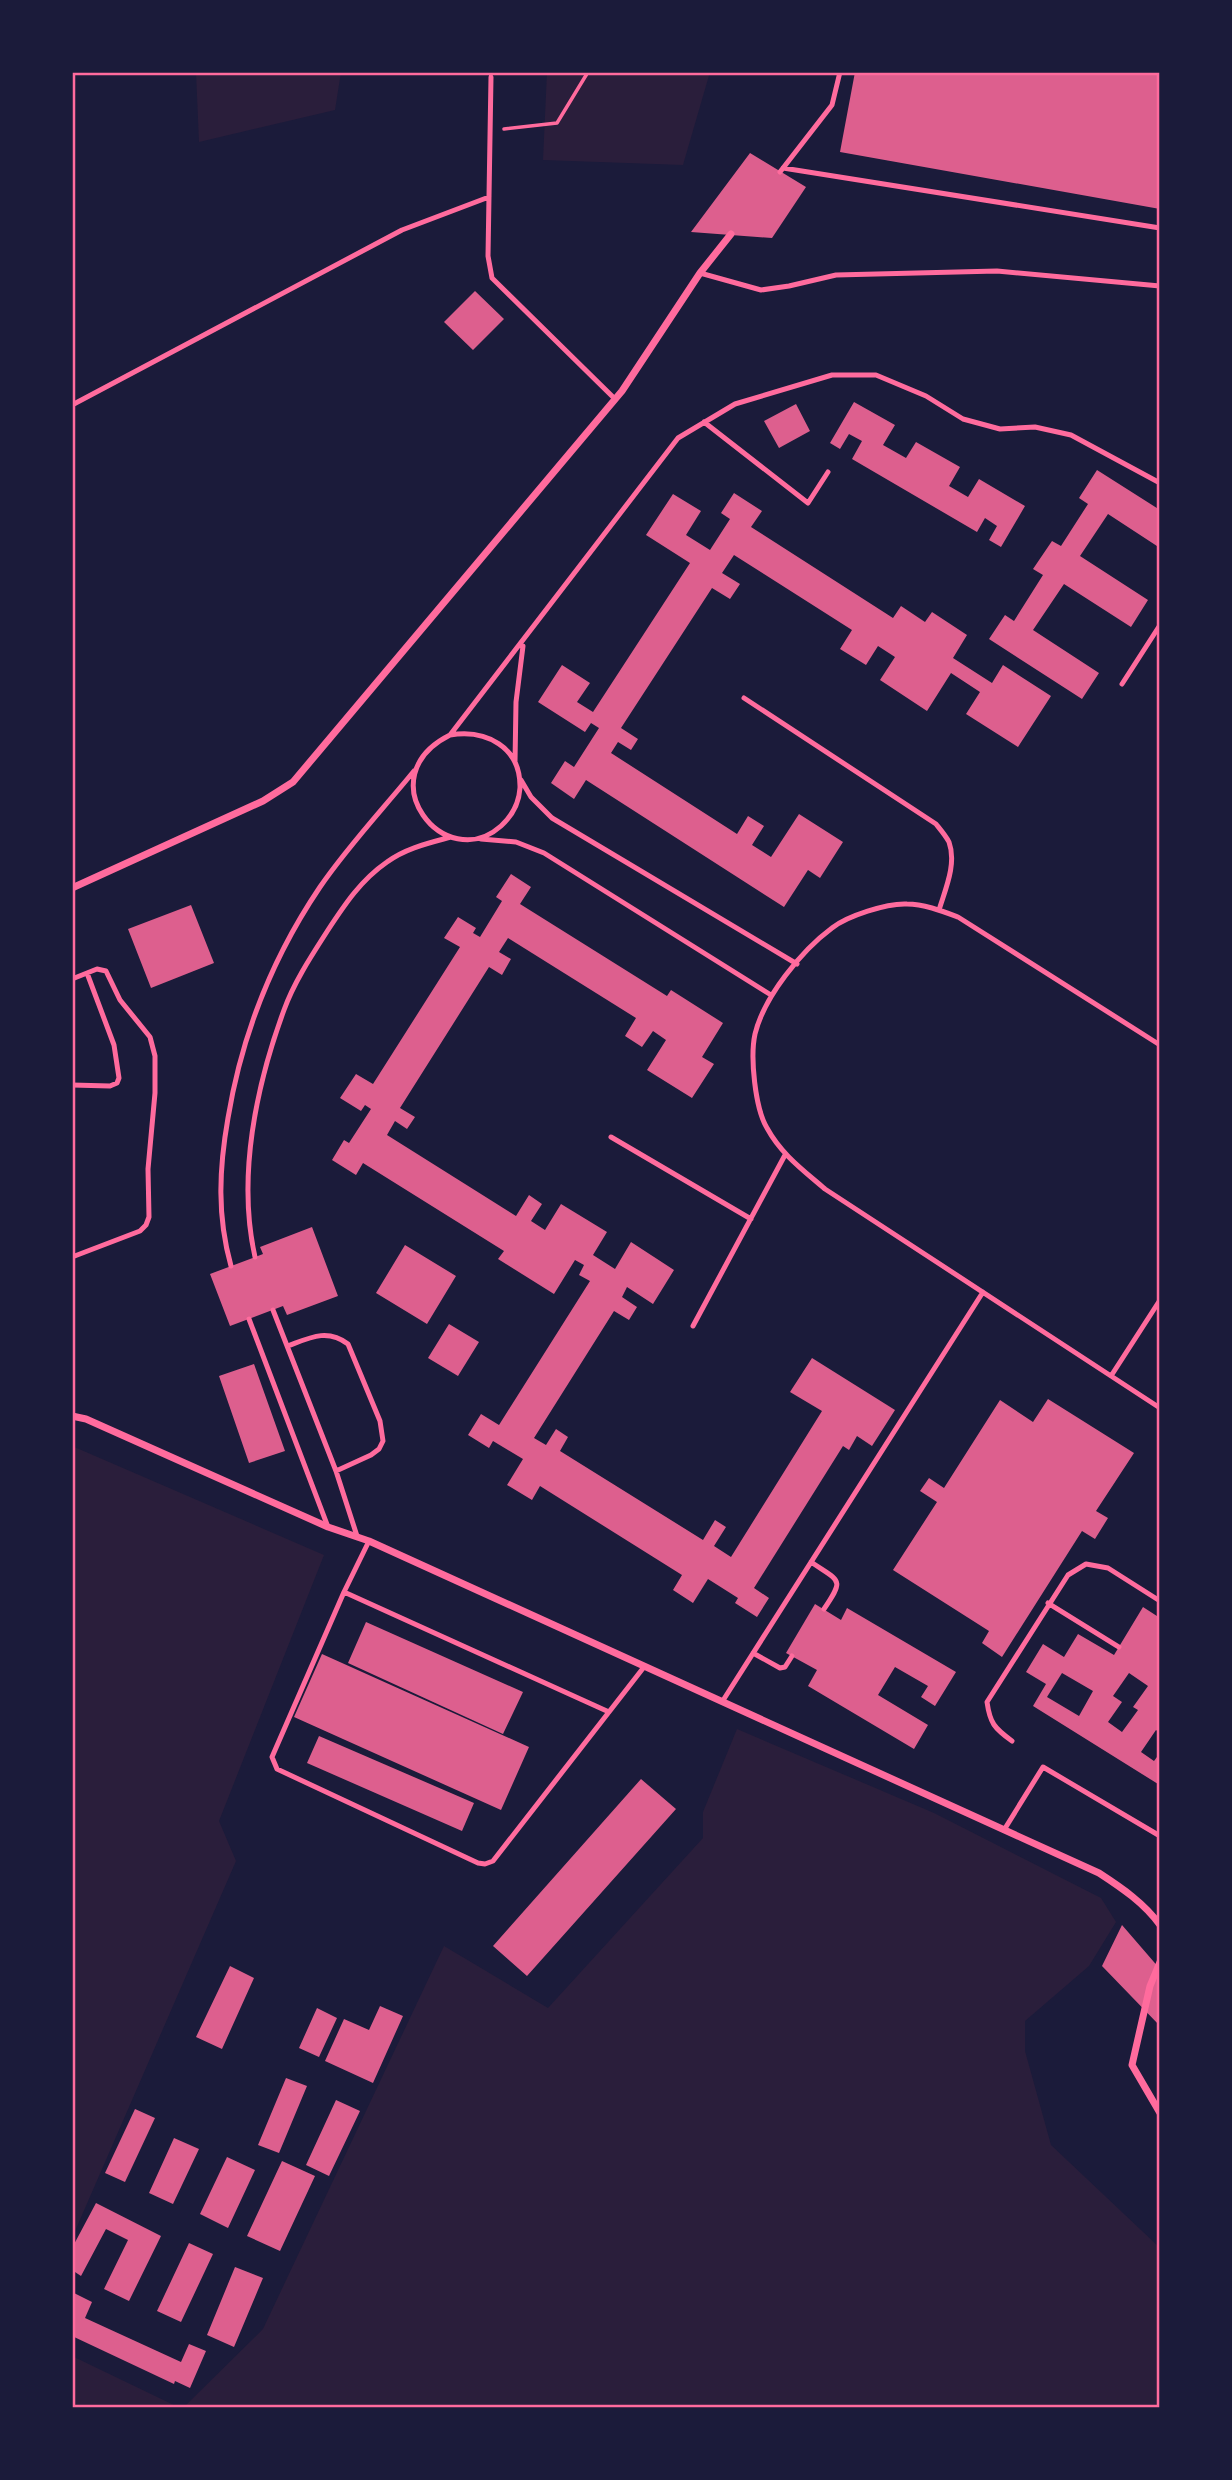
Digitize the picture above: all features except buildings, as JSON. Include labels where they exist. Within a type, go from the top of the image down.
[{"type":"street","points":[[72,888],[263,801],[293,782],[615,399],[700,273],[731,234]]},
{"type":"street","points":[[72,1416],[86,1419],[328,1527],[369,1541],[1099,1873],[1124,1889],[1151,1913],[1160,1925]]},
{"type":"street","points":[[1160,1962],[1150,1986],[1132,2065],[1160,2113]]},
{"type":"lane","points":[[840,72],[832,105],[782,170],[1160,228]]},
{"type":"lane","points":[[491,78],[488,267],[492,278],[615,399]]},
{"type":"lane","points":[[72,405],[402,230],[489,197]]},
{"type":"lane","points":[[700,273],[761,290],[836,275],[997,271],[1160,286]]},
{"type":"lane","points":[[450,735],[678,438],[735,404],[832,375],[876,375],[926,396],[963,419],[1000,429],[1035,427],[1071,436],[1160,483]]},
{"type":"lane","points":[[704,422],[808,503],[828,472]]},
{"type":"lane","points":[[1122,684],[1160,625]]},
{"type":"lane","points":[[474,838],[488,835],[510,817],[520,791],[515,763],[516,702],[523,643]]},
{"type":"lane","points":[[744,698],[936,824],[949,841],[952,865],[939,910]]},
{"type":"lane","points":[[231,1266],[221,1218],[219,1183],[232,1094],[258,1001],[278,957],[321,886],[435,743],[450,735],[480,734],[500,745],[515,763]]},
{"type":"lane","points":[[416,769],[413,786],[416,803],[430,824],[451,837]]},
{"type":"lane","points":[[519,777],[531,797],[552,818],[796,964]]},
{"type":"lane","points":[[256,1257],[248,1206],[252,1142],[270,1056],[285,1008],[325,935],[348,900],[365,880],[388,861],[411,848],[451,837],[516,842],[544,853],[771,995]]},
{"type":"lane","points":[[1160,1045],[958,917],[907,904],[884,907],[832,927],[796,964],[771,995],[755,1035],[753,1075],[765,1126],[785,1155],[825,1189],[1160,1408]]},
{"type":"lane","points":[[72,979],[97,969],[106,971],[120,1000],[150,1037],[155,1056],[155,1093],[148,1169],[149,1217],[146,1225],[140,1231],[72,1257]]},
{"type":"lane","points":[[72,1085],[110,1086],[117,1083],[119,1078],[114,1045],[87,973]]},
{"type":"lane","points":[[611,1137],[751,1219]]},
{"type":"lane","points":[[693,1326],[785,1155]]},
{"type":"lane","points":[[722,1702],[983,1292]]},
{"type":"lane","points":[[1111,1377],[1160,1300]]},
{"type":"lane","points":[[273,1310],[337,1471],[357,1538]]},
{"type":"lane","points":[[249,1319],[328,1527]]},
{"type":"lane","points":[[288,1346],[321,1334],[341,1338],[348,1344],[380,1421],[383,1441],[379,1449],[337,1471]]},
{"type":"lane","points":[[369,1541],[272,1757],[274,1765],[277,1769],[478,1863],[494,1861],[644,1667]]},
{"type":"lane","points":[[811,1562],[836,1579],[838,1584],[838,1589],[824,1609]]},
{"type":"lane","points":[[1012,1741],[989,1719],[987,1702],[1068,1575],[1086,1564],[1108,1568],[1160,1601]]},
{"type":"lane","points":[[344,1592],[609,1712]]},
{"type":"lane","points":[[1048,1603],[1119,1647]]},
{"type":"lane","points":[[753,1653],[780,1668],[785,1667],[792,1656]]},
{"type":"lane","points":[[1004,1830],[1043,1767],[1160,1836]]},
{"type":"path","points":[[490,131],[558,122],[588,72]]},
{"type":"shaded area","points":[[196,72],[341,72],[335,110],[199,142]]},
{"type":"shaded area","points":[[547,72],[710,72],[683,165],[543,160]]},
{"type":"shaded area","points":[[72,1446],[324,1555],[219,1821],[236,1861],[72,2238]]},
{"type":"shaded area","points":[[737,1729],[934,1813],[1101,1898],[1116,1922],[1089,1966],[1025,2021],[1025,2051],[1051,2145],[1160,2248],[1160,2408],[183,2408],[263,2329],[444,1946],[548,2008],[703,1838],[703,1812]]},
{"type":"shaded area","points":[[72,2356],[180,2408],[72,2408]]}]
